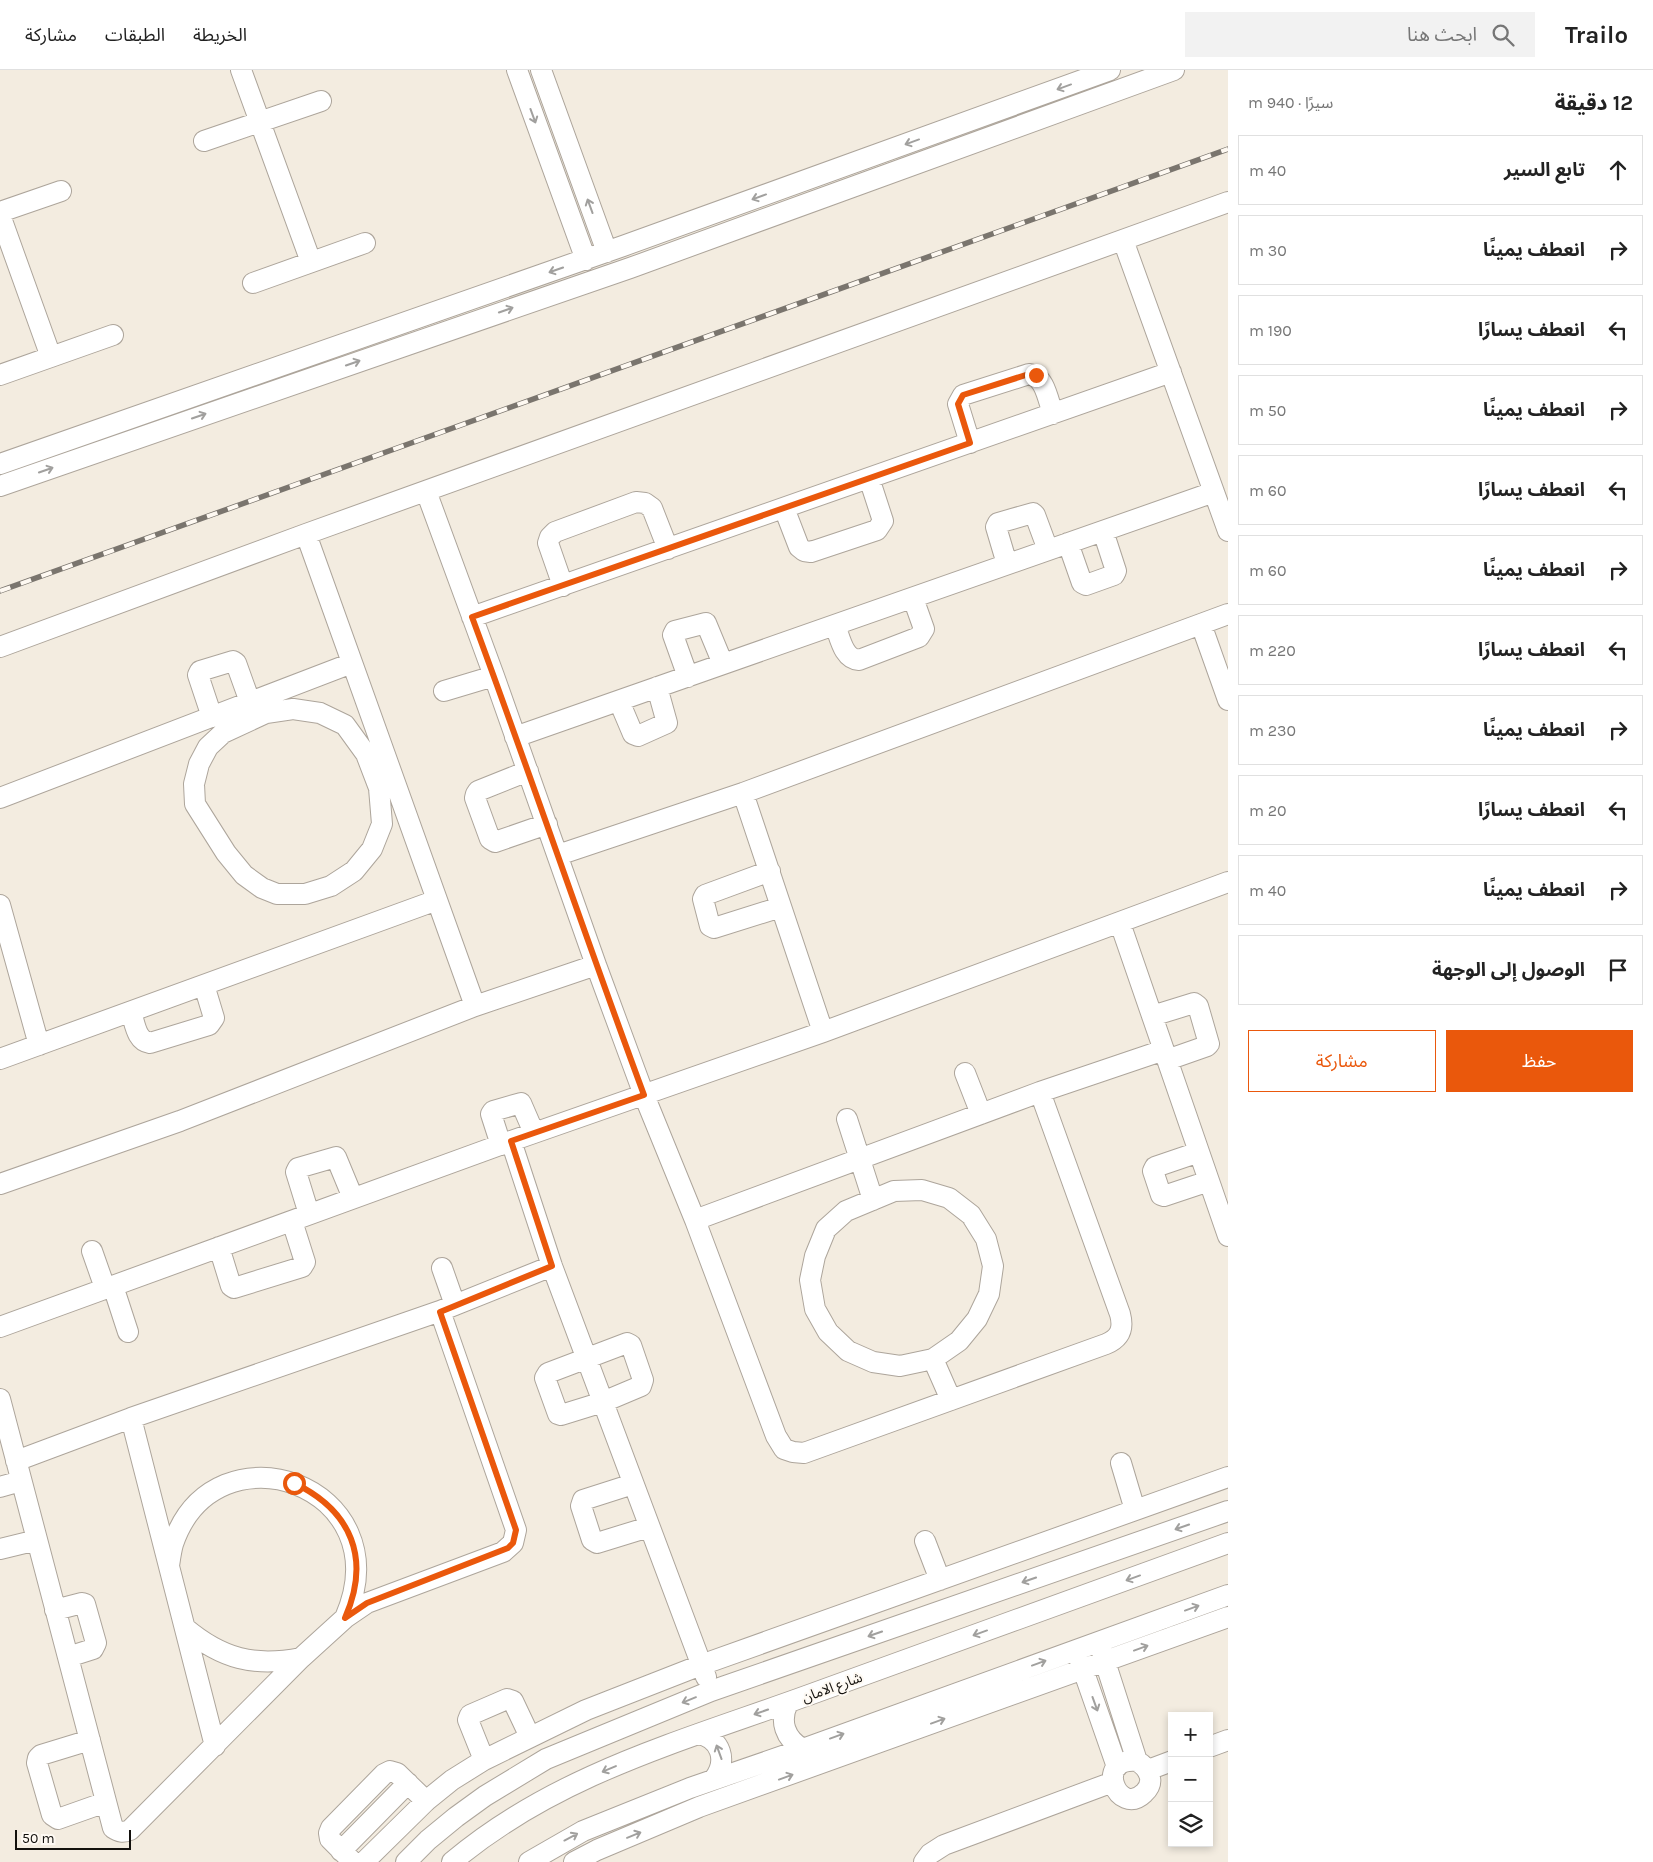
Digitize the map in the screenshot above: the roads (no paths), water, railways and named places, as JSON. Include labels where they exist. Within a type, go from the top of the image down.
[{"type":"street","points":[[241,70],[311,262]]},
{"type":"street","points":[[517,70],[586,260]]},
{"type":"street","points":[[541,70],[615,249],[630,268]]},
{"type":"street","points":[[0,464],[586,260],[1110,70]]},
{"type":"street","points":[[0,486],[630,268],[1174,70]]},
{"type":"street","points":[[204,141],[321,101]]},
{"type":"street","points":[[51,357],[0,214],[61,191]]},
{"type":"street","points":[[0,647],[306,534],[1228,202]]},
{"type":"street","points":[[1123,240],[1228,531]]},
{"type":"street","points":[[253,283],[365,243]]},
{"type":"street","points":[[0,375],[113,335]]},
{"type":"street","points":[[472,617],[1171,372]]},
{"type":"street","points":[[970,443],[958,404],[963,395],[1029,374],[1036,375],[1041,380],[1053,414]]},
{"type":"street","points":[[784,508],[798,547],[804,551],[811,552],[877,530],[882,521],[869,478]]},
{"type":"street","points":[[426,491],[644,1095],[695,1220],[776,1436],[784,1450],[804,1452],[1106,1344],[1114,1340],[1120,1333],[1123,1324],[1120,1314],[1040,1092]]},
{"type":"street","points":[[515,737],[1214,492]]},
{"type":"street","points":[[563,586],[548,543],[550,537],[555,532],[636,502],[645,503],[652,508],[668,549]]},
{"type":"street","points":[[1007,564],[996,527],[998,523],[1033,513],[1048,550]]},
{"type":"street","points":[[1068,543],[1082,583],[1086,585],[1114,575],[1116,571],[1103,531]]},
{"type":"street","points":[[306,534],[352,663],[381,770],[437,900],[475,1006]]},
{"type":"street","points":[[835,625],[847,656],[852,660],[858,660],[923,634],[924,629],[913,598]]},
{"type":"street","points":[[558,855],[743,794],[1228,614]]},
{"type":"street","points":[[688,676],[672,635],[675,631],[706,623],[723,664]]},
{"type":"street","points":[[1201,624],[1228,700]]},
{"type":"street","points":[[212,717],[198,675],[200,671],[233,661],[236,662],[242,712]]},
{"type":"street","points":[[1,796],[212,717],[242,712],[293,709],[320,713],[345,726],[381,770],[379,788],[382,824],[372,849],[354,871],[331,886],[305,894],[277,894],[262,888],[244,875],[226,853],[195,804],[194,784],[198,764],[208,747],[242,712],[352,663]]},
{"type":"street","points":[[444,691],[494,676]]},
{"type":"street","points":[[618,701],[633,734],[638,736],[668,723],[657,687]]},
{"type":"street","points":[[528,771],[478,791],[475,798],[490,839],[496,842],[547,824]]},
{"type":"street","points":[[743,794],[823,1032]]},
{"type":"street","points":[[770,871],[705,895],[703,899],[710,926],[714,928],[781,907]]},
{"type":"street","points":[[0,1327],[506,1143],[823,1032],[1228,882]]},
{"type":"street","points":[[0,1059],[437,900]]},
{"type":"street","points":[[0,905],[40,1045]]},
{"type":"street","points":[[1120,923],[1228,1236]]},
{"type":"street","points":[[0,1184],[180,1120],[475,1006],[596,965]]},
{"type":"street","points":[[131,1012],[140,1038],[144,1042],[150,1042],[208,1025],[214,1018],[204,985]]},
{"type":"street","points":[[695,1220],[1040,1092],[1209,1044],[1198,1006],[1194,1003],[1152,1016]]},
{"type":"street","points":[[965,1073],[980,1114]]},
{"type":"street","points":[[534,1134],[521,1103],[493,1111],[491,1114],[506,1143],[711,1691]]},
{"type":"street","points":[[847,1120],[873,1200]]},
{"type":"street","points":[[1199,1152],[1155,1167],[1153,1171],[1161,1194],[1164,1196],[1209,1182]]},
{"type":"street","points":[[220,1247],[231,1286],[234,1288],[302,1267],[304,1262],[296,1172],[298,1168],[336,1157],[353,1198]]},
{"type":"street","points":[[922,1190],[948,1198],[971,1216],[986,1239],[993,1266],[989,1294],[977,1320],[959,1342],[933,1359],[900,1366],[873,1362],[848,1351],[828,1332],[815,1309],[810,1280],[814,1256],[826,1229],[846,1211],[894,1191],[922,1190]]},
{"type":"street","points":[[92,1251],[128,1332]]},
{"type":"street","points":[[16,1461],[131,1418],[448,1308],[552,1266]]},
{"type":"street","points":[[0,1399],[106,1802],[114,1828],[121,1832],[130,1830],[301,1658],[345,1618],[367,1603],[502,1552],[513,1543],[516,1530],[448,1308],[442,1268]]},
{"type":"street","points":[[627,1343],[631,1345],[643,1383],[641,1386],[603,1402],[561,1415],[557,1412],[546,1375],[548,1372],[627,1343]]},
{"type":"street","points":[[933,1359],[952,1400]]},
{"type":"street","points":[[131,1418],[215,1746]]},
{"type":"street","points":[[1120,1463],[1136,1510]]},
{"type":"street","points":[[364,1862],[426,1800],[452,1780],[484,1760],[586,1710],[701,1665],[1228,1477]]},
{"type":"street","points":[[169,1566],[173,1545],[182,1525],[194,1507],[211,1493],[230,1483],[251,1478],[273,1478],[294,1483],[314,1492],[331,1506],[344,1523],[352,1541],[357,1560],[357,1580],[353,1600],[345,1618]]},
{"type":"street","points":[[0,1487],[21,1482]]},
{"type":"street","points":[[634,1484],[581,1502],[592,1540],[596,1543],[649,1527]]},
{"type":"street","points":[[406,1862],[428,1840],[463,1812],[515,1776],[546,1759],[711,1691],[1228,1511]]},
{"type":"street","points":[[0,1549],[37,1540]]},
{"type":"street","points":[[925,1542],[940,1580]]},
{"type":"street","name":"شارع الامان","points":[[452,1862],[496,1828],[526,1808],[558,1791],[668,1744],[1228,1543]]},
{"type":"street","points":[[529,1862],[583,1831],[714,1779],[1228,1595]]},
{"type":"street","points":[[55,1610],[82,1603],[85,1604],[96,1643],[93,1649],[68,1657]]},
{"type":"street","points":[[574,1862],[597,1850],[699,1807],[1228,1617]]},
{"type":"street","points":[[185,1628],[219,1652],[239,1659],[281,1662],[301,1658]]},
{"type":"street","points":[[1076,1650],[1115,1774],[1115,1789],[1120,1795],[1134,1799],[1147,1791],[1150,1777],[1143,1766],[1098,1642]]},
{"type":"street","points":[[484,1760],[468,1720],[470,1715],[511,1699],[530,1737]]},
{"type":"street","points":[[788,1702],[784,1715],[784,1728],[791,1740],[803,1748]]},
{"type":"street","points":[[698,1734],[710,1737],[721,1752],[721,1767],[714,1779]]},
{"type":"street","points":[[90,1740],[41,1755],[37,1763],[54,1818],[58,1819],[106,1802]]},
{"type":"street","points":[[1213,1746],[1228,1740]]},
{"type":"street","points":[[924,1862],[930,1854],[944,1845],[1115,1774],[1130,1761],[1143,1766],[1168,1762]]},
{"type":"street","points":[[347,1856],[330,1839],[329,1833],[331,1828],[384,1774],[390,1771],[397,1773],[426,1800]]},
{"type":"railway","points":[[0,591],[1228,149]]}]
